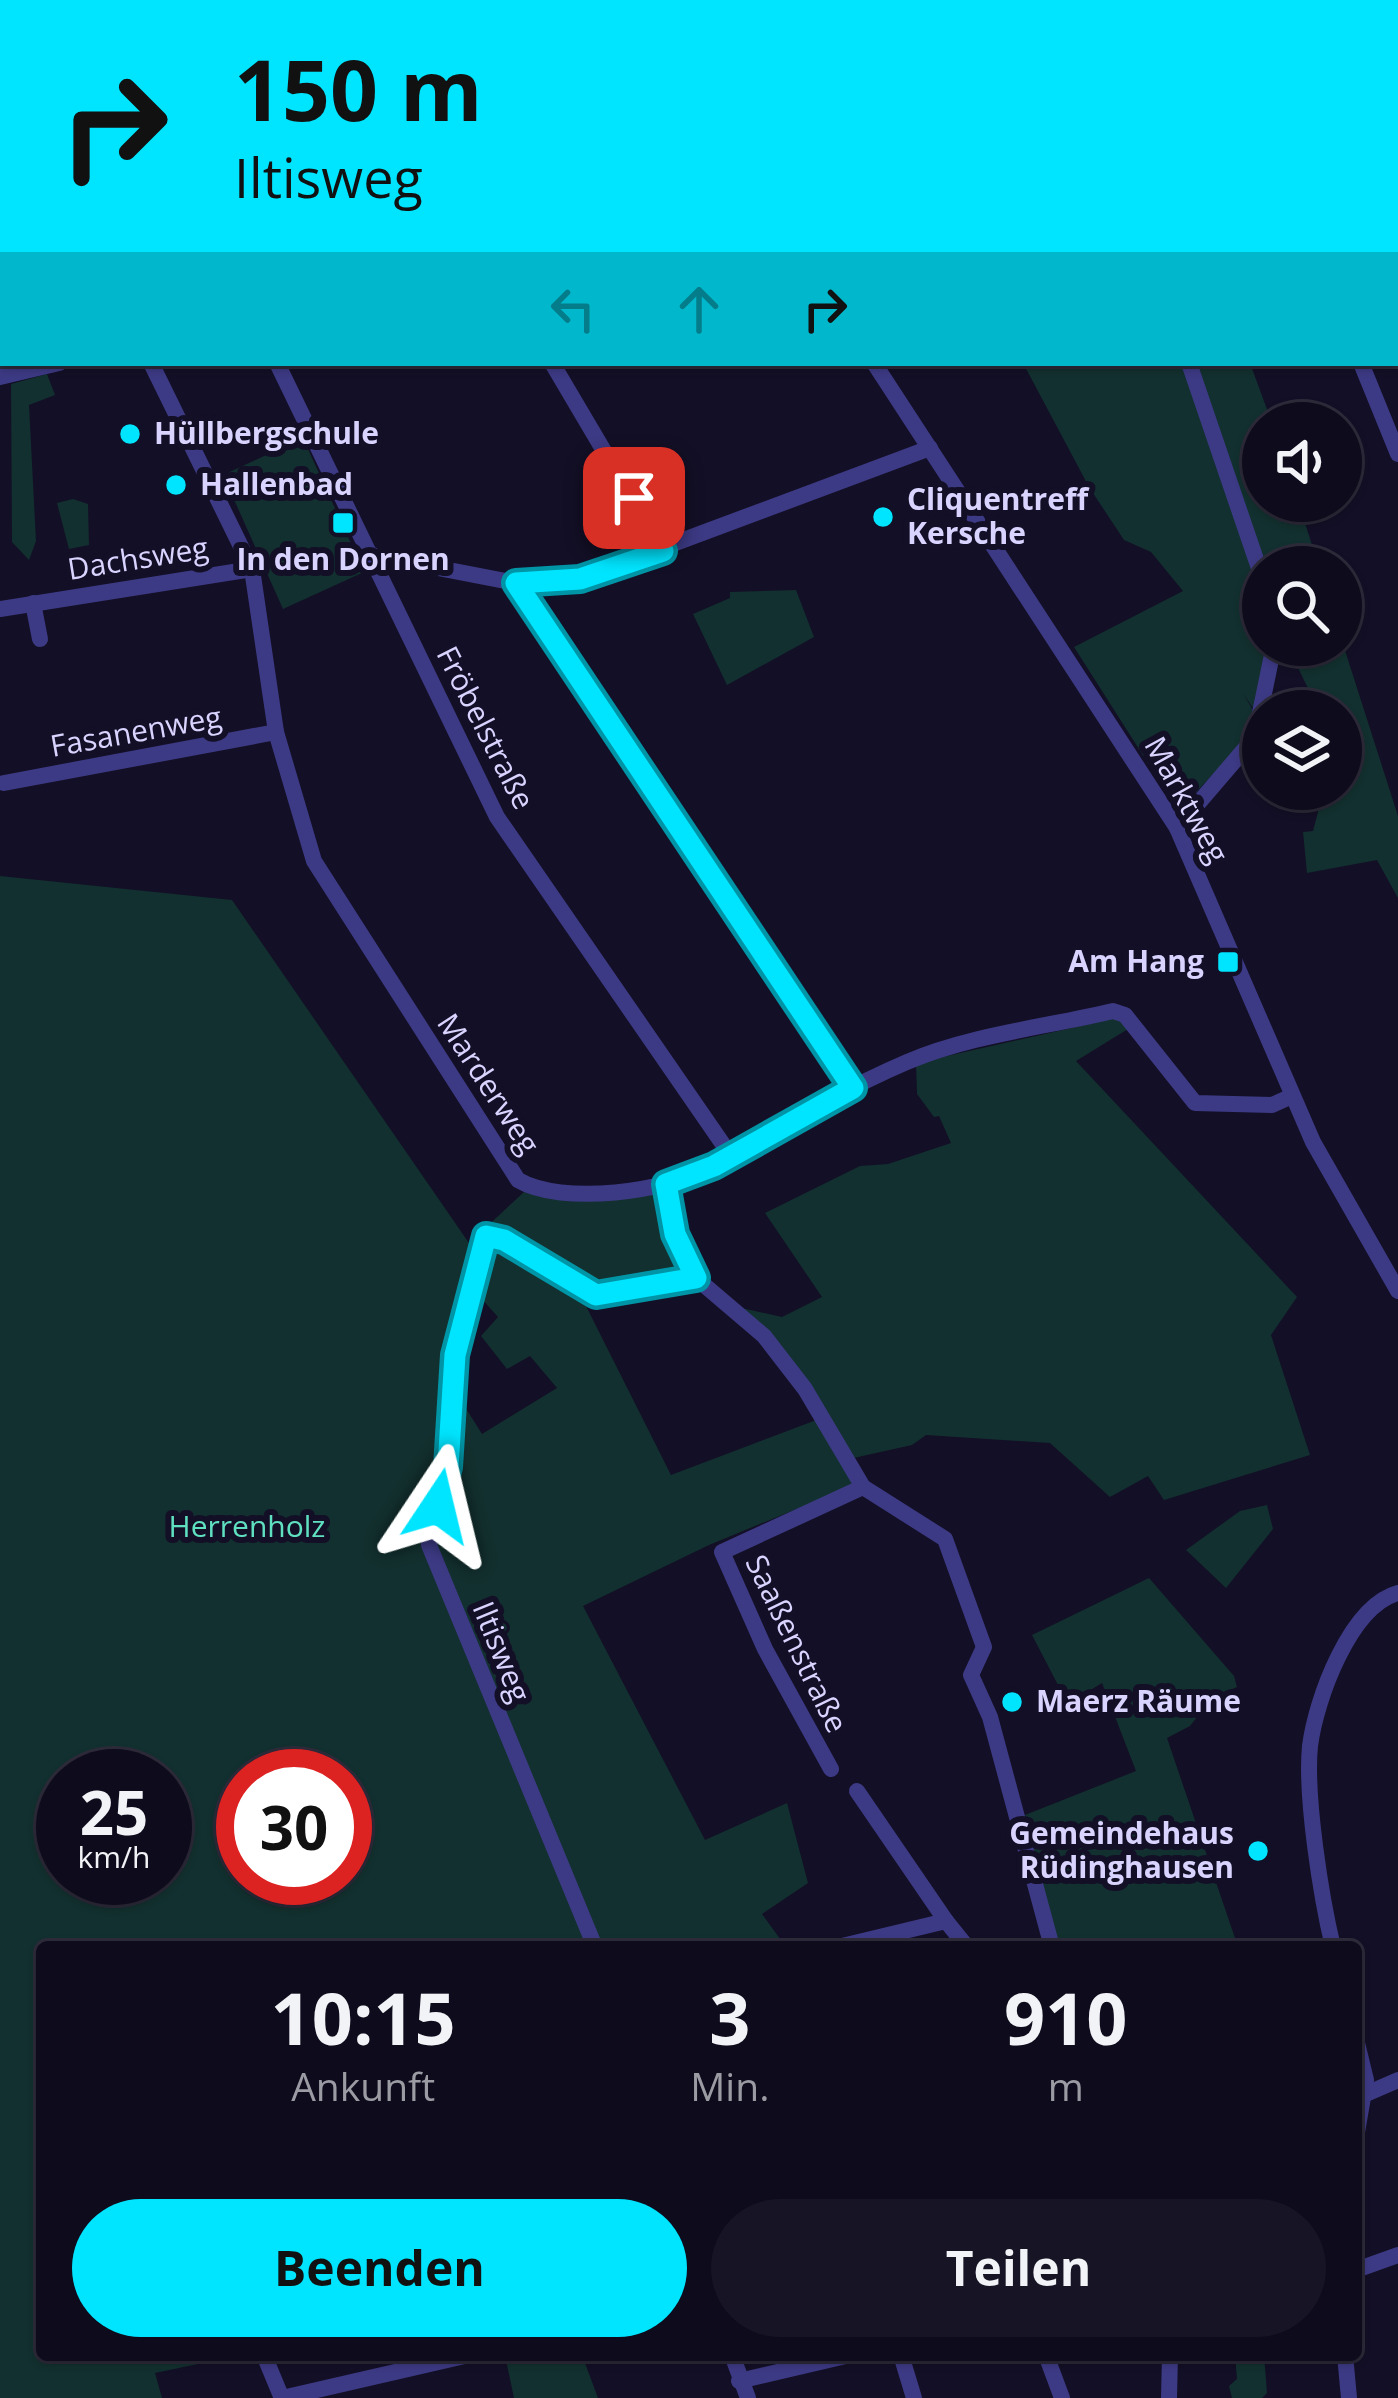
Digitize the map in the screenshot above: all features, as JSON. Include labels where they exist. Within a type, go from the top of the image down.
[{"type":"street","points":[[0,376],[45,366]]},
{"type":"street","name":"Marderweg","points":[[152,366],[252,569],[276,732],[314,861],[518,1180],[536,1191],[573,1196],[666,1184],[714,1166],[729,1153],[911,1060],[1113,1012],[1125,1015],[1195,1103],[1272,1105],[1292,1096]]},
{"type":"street","name":"Fröbelstraße","points":[[278,366],[496,817],[729,1153]]},
{"type":"street","points":[[554,366],[663,551]]},
{"type":"street","name":"Marktweg","points":[[876,366],[1177,828],[1292,1096],[1398,1292]]},
{"type":"street","points":[[1191,366],[1252,546]]},
{"type":"street","points":[[1361,366],[1398,454]]},
{"type":"street","points":[[371,555],[516,583],[580,579],[930,448]]},
{"type":"street","name":"Dachsweg","points":[[0,609],[252,569]]},
{"type":"street","points":[[516,583],[853,1088]]},
{"type":"street","name":"Dachsweg","points":[[33,603],[40,639]]},
{"type":"street","points":[[1177,828],[1255,737],[1270,666]]},
{"type":"street","name":"Fasanenweg","points":[[4,783],[276,732]]},
{"type":"street","points":[[666,1184],[675,1234],[696,1278],[764,1336],[806,1389],[863,1487],[944,1539],[990,1649],[971,1675],[990,1717],[1050,1941]]},
{"type":"street","name":"Iltisweg","points":[[593,1941],[429,1545],[448,1467],[455,1355],[486,1236],[504,1240],[596,1295],[696,1278]]},
{"type":"street","name":"Saaßenstraße","points":[[831,1769],[775,1669],[722,1552],[863,1487]]},
{"type":"street","points":[[1332,1941],[1324,1904],[1311,1740],[1353,1626],[1370,1606],[1398,1593]]},
{"type":"street","points":[[857,1790],[962,1941]]},
{"type":"street","points":[[863,1941],[946,1921]]},
{"type":"street","points":[[1362,2103],[1398,2080]]},
{"type":"street","points":[[1362,2268],[1398,2255]]},
{"type":"street","points":[[266,2361],[281,2397],[442,2361]]},
{"type":"street","points":[[734,2361],[748,2398]]},
{"type":"street","points":[[739,2380],[823,2361]]},
{"type":"street","points":[[904,2361],[914,2398]]},
{"type":"street","points":[[1048,2361],[1062,2398]]},
{"type":"street","points":[[1169,2398],[1170,2361]]},
{"type":"street","points":[[1346,2361],[1349,2398]]},
{"type":"green space","points":[[1025,366],[1251,366],[1264,402],[1242,402],[1242,522],[1305,522],[1312,546],[1242,546],[1242,666],[1265,666],[1260,690],[1242,690],[1241,744],[1186,803],[1172,801],[1074,647],[1183,591],[1151,552],[1124,540],[1089,487]]},
{"type":"green space","points":[[47,374],[55,395],[29,405],[36,541],[29,560],[12,542],[11,384]]},
{"type":"green space","points":[[303,438],[364,572],[283,609],[223,475]]},
{"type":"green space","points":[[73,499],[88,504],[89,545],[69,549],[57,503]]},
{"type":"green space","points":[[796,590],[814,637],[727,685],[693,614],[730,598],[730,592]]},
{"type":"green space","points":[[1297,666],[1350,666],[1358,690],[1309,690]]},
{"type":"green space","points":[[1362,704],[1398,816],[1398,898],[1377,860],[1307,873],[1303,832],[1313,831],[1318,810],[1362,810]]},
{"type":"green space","name":"Herrenholz","points":[[0,876],[232,900],[469,1243],[524,1192],[574,1200],[659,1188],[683,1266],[680,1276],[586,1306],[671,1475],[819,1419],[857,1484],[709,1545],[583,1606],[705,1840],[787,1803],[808,1883],[762,1914],[782,1941],[36,1941],[36,2361],[212,2361],[155,2373],[162,2398],[0,2398]],"holes":[[[470,1286],[498,1317],[481,1336],[507,1369],[530,1356],[557,1388],[482,1434],[450,1383]]]},
{"type":"green space","points":[[1120,1017],[1128,1029],[1076,1061],[1297,1297],[1271,1335],[1310,1455],[1164,1500],[1148,1476],[1110,1497],[1050,1443],[926,1435],[912,1445],[849,1459],[732,1306],[782,1317],[822,1297],[765,1213],[860,1166],[888,1164],[951,1143],[939,1116],[934,1117],[917,1094],[916,1063]]},
{"type":"green space","points":[[1267,1505],[1273,1529],[1226,1588],[1186,1550],[1240,1511]]},
{"type":"green space","points":[[1149,1578],[1234,1676],[1237,1687],[1212,1698],[1190,1726],[1167,1738],[1236,1941],[1057,1941],[1025,1815],[1136,1771],[1102,1683],[1068,1704],[1032,1635]]},
{"type":"green space","points":[[506,2361],[584,2361],[598,2398],[514,2398]]},
{"type":"green space","points":[[1236,2361],[1264,2361],[1267,2393],[1262,2398],[1232,2398],[1229,2386],[1237,2379]]},
{"type":"place","name":"Hüllbergschule","points":[[130,434]]},
{"type":"place","name":"Hallenbad","points":[[176,485]]},
{"type":"place","name":"Cliquentreff Kersche","points":[[883,517]]},
{"type":"place","name":"In den Dornen","points":[[343,523]]},
{"type":"place","name":"Am Hang","points":[[1228,962]]},
{"type":"place","name":"Maerz Räume","points":[[1012,1702]]},
{"type":"place","name":"Gemeindehaus Rüdinghausen","points":[[1258,1851]]},
{"type":"route","points":[[438,1506],[448,1467],[455,1355],[486,1236],[504,1240],[596,1295],[696,1278],[675,1234],[666,1184],[714,1166],[729,1153],[853,1088],[516,583],[580,579],[663,551],[634,498]]}]
